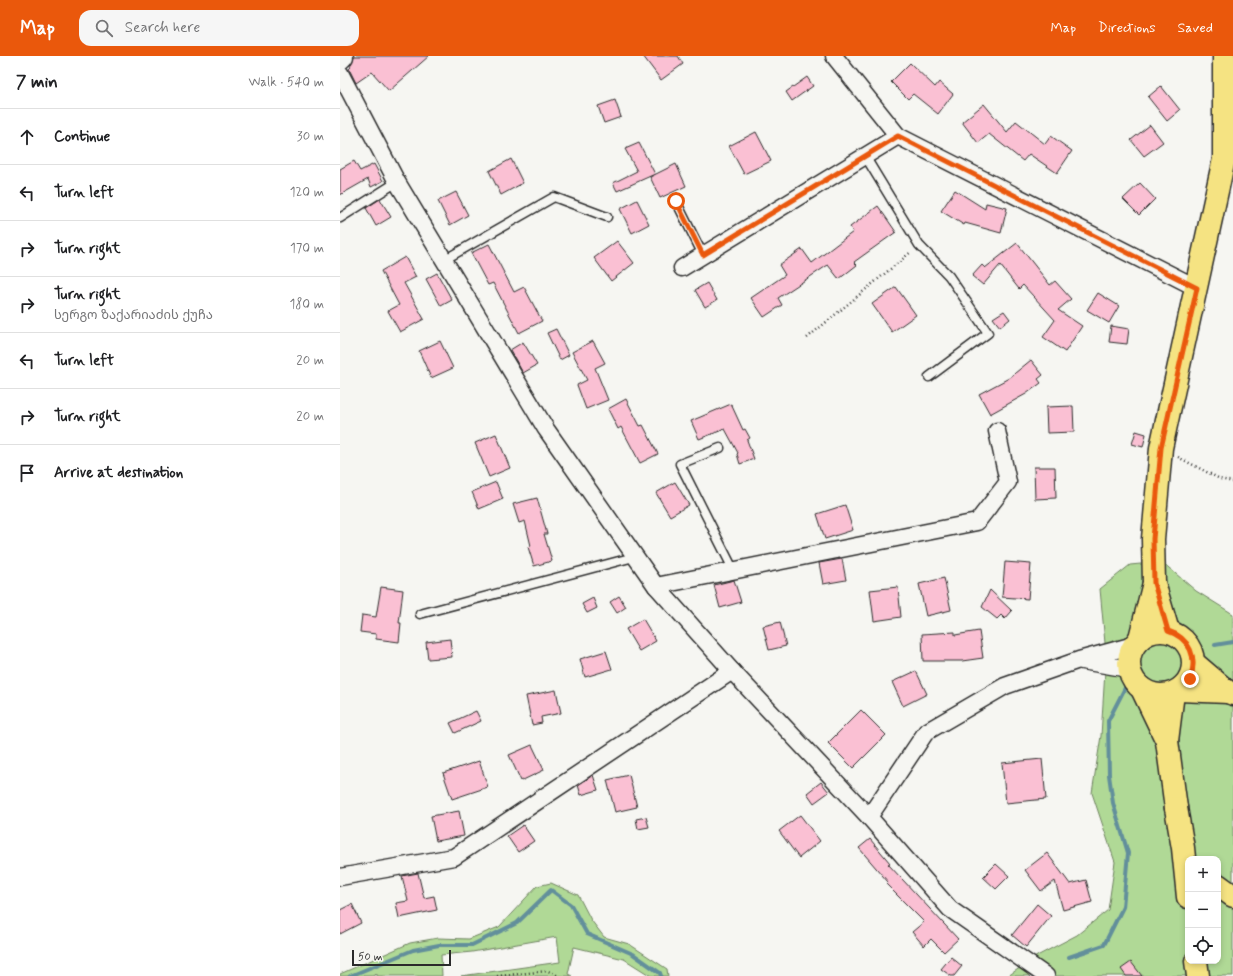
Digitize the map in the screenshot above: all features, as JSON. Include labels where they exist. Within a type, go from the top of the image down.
[{"type":"main road","points":[[1168,631],[1154,583],[1153,539],[1161,448],[1224,159],[1224,56]]},
{"type":"main road","points":[[1154,583],[1137,641],[1129,657],[1129,669],[1134,680],[1142,689],[1167,742],[1183,848],[1187,892]]},
{"type":"main road","points":[[1137,641],[1153,631],[1168,631],[1175,633],[1186,642],[1191,649],[1194,663],[1190,679],[1176,692],[1167,742]]},
{"type":"main road","points":[[1194,663],[1230,693]]},
{"type":"main road","points":[[1142,689],[1157,695],[1176,692],[1230,693]]},
{"type":"main road","points":[[1176,808],[1197,856]]},
{"type":"main road","points":[[1221,887],[1233,896]]},
{"type":"main road","points":[[1196,964],[1198,976]]},
{"type":"street","points":[[834,56],[898,136],[1197,288]]},
{"type":"street","points":[[340,73],[397,182],[546,429],[634,557],[656,586],[732,671],[869,816],[950,909],[1046,976]]},
{"type":"street","points":[[682,268],[898,136]]},
{"type":"street","points":[[656,586],[977,522],[1008,482],[997,431]]},
{"type":"street","points":[[869,816],[926,732],[1005,686],[1137,641]]},
{"type":"street","points":[[1078,660],[1129,669]]},
{"type":"street","points":[[340,877],[454,857],[732,671]]},
{"type":"lane","points":[[865,156],[919,245],[950,276],[988,333],[929,377]]},
{"type":"lane","points":[[340,218],[397,182]]},
{"type":"lane","points":[[444,260],[554,198],[608,217]]},
{"type":"lane","points":[[676,201],[703,255]]},
{"type":"lane","points":[[720,448],[680,464],[734,571]]},
{"type":"lane","points":[[420,614],[634,557]]},
{"type":"path","points":[[807,338],[919,245]]},
{"type":"path","points":[[1161,448],[1220,478],[1233,482]]},
{"type":"path","points":[[497,976],[548,971],[559,976]]},
{"type":"green space","points":[[1162,562],[1196,591],[1233,614],[1233,976],[1008,976],[1037,956],[1077,935],[1108,910],[1115,862],[1092,793],[1101,736],[1106,654],[1100,589],[1130,565]]},
{"type":"green space","points":[[551,883],[578,895],[591,920],[604,937],[629,944],[667,969],[668,976],[651,976],[624,959],[574,947],[568,974],[572,976],[461,976],[560,962],[557,937],[472,952],[441,955],[442,976],[377,976],[377,974],[372,976],[340,976],[340,974],[410,943],[438,938],[469,939],[499,927],[537,886]]},
{"type":"building","points":[[354,56],[429,56],[389,91],[372,72],[356,83],[349,69]]},
{"type":"building","points":[[643,56],[678,56],[683,64],[661,80]]},
{"type":"building","points":[[910,63],[935,87],[939,82],[953,94],[938,114],[913,94],[908,99],[891,82]]},
{"type":"building","points":[[807,77],[813,86],[792,101],[786,92]]},
{"type":"building","points":[[1161,86],[1180,110],[1167,121],[1148,97]]},
{"type":"building","points":[[615,100],[621,117],[604,123],[598,106]]},
{"type":"building","points":[[984,104],[1007,132],[1016,121],[1045,144],[1051,136],[1072,151],[1057,173],[1029,154],[1023,161],[989,134],[978,143],[962,122]]},
{"type":"building","points":[[1150,125],[1163,142],[1144,156],[1131,140]]},
{"type":"building","points":[[756,132],[771,161],[744,174],[729,146]]},
{"type":"building","points":[[639,143],[655,174],[617,191],[613,183],[637,171],[625,149]]},
{"type":"building","points":[[511,159],[523,183],[501,195],[489,171]]},
{"type":"building","points":[[354,161],[360,171],[374,164],[383,181],[371,187],[368,179],[340,195],[340,169]]},
{"type":"building","points":[[676,164],[686,186],[660,198],[650,177]]},
{"type":"building","points":[[1140,183],[1155,199],[1139,215],[1123,199]]},
{"type":"building","points":[[955,190],[985,209],[986,203],[1007,208],[1001,233],[965,223],[964,225],[941,211]]},
{"type":"building","points":[[456,192],[468,215],[450,225],[438,201]]},
{"type":"building","points":[[380,199],[391,217],[376,226],[366,208]]},
{"type":"building","points":[[637,200],[649,224],[632,233],[620,209]]},
{"type":"building","points":[[878,206],[896,232],[854,262],[857,265],[839,279],[828,265],[778,298],[782,305],[764,317],[751,298],[785,275],[779,265],[802,249],[812,263],[853,232],[850,227]]},
{"type":"building","points":[[617,241],[634,263],[611,281],[594,258]]},
{"type":"building","points":[[1017,243],[1050,285],[1055,281],[1071,299],[1058,310],[1082,326],[1065,352],[1043,337],[1055,320],[1023,285],[1019,289],[1000,265],[983,285],[972,276],[982,265],[985,268]]},
{"type":"building","points":[[489,244],[514,292],[524,287],[542,321],[519,333],[493,283],[488,285],[471,253]]},
{"type":"building","points":[[405,257],[416,277],[404,283],[424,319],[400,332],[388,311],[399,305],[381,271]]},
{"type":"building","points":[[437,273],[452,300],[441,306],[426,279]]},
{"type":"building","points":[[707,283],[717,300],[705,307],[695,290]]},
{"type":"building","points":[[896,287],[916,315],[892,332],[872,304]]},
{"type":"building","points":[[1098,293],[1119,306],[1109,323],[1087,310]]},
{"type":"building","points":[[1004,311],[1010,319],[1000,327],[993,318]]},
{"type":"building","points":[[1111,326],[1129,329],[1127,344],[1109,342]]},
{"type":"building","points":[[556,329],[569,355],[560,360],[547,333]]},
{"type":"building","points":[[440,341],[453,368],[431,378],[419,351]]},
{"type":"building","points":[[593,341],[605,363],[595,368],[608,400],[586,409],[577,385],[587,380],[572,352]]},
{"type":"building","points":[[523,342],[537,365],[523,373],[510,350]]},
{"type":"building","points":[[1031,360],[1043,375],[1038,379],[1041,383],[1026,394],[990,414],[979,394],[1009,378]]},
{"type":"building","points":[[626,399],[640,426],[643,425],[658,454],[640,463],[621,427],[618,429],[608,409]]},
{"type":"building","points":[[731,404],[743,430],[745,429],[750,438],[747,440],[754,459],[740,464],[738,453],[725,429],[699,439],[691,421]]},
{"type":"building","points":[[1073,406],[1074,432],[1047,433],[1046,407]]},
{"type":"building","points":[[1136,431],[1146,434],[1143,447],[1132,444]]},
{"type":"building","points":[[496,434],[510,468],[489,477],[475,443]]},
{"type":"building","points":[[1034,467],[1055,467],[1056,498],[1035,499]]},
{"type":"building","points":[[496,482],[503,499],[479,509],[472,492]]},
{"type":"building","points":[[675,482],[689,505],[670,516],[656,493]]},
{"type":"building","points":[[537,498],[547,534],[544,534],[552,561],[534,566],[528,547],[531,546],[525,521],[519,523],[513,504]]},
{"type":"building","points":[[845,505],[853,530],[825,539],[817,514]]},
{"type":"building","points":[[842,559],[846,580],[823,584],[819,563]]},
{"type":"building","points":[[1005,562],[1031,564],[1028,599],[1002,597]]},
{"type":"building","points":[[944,578],[951,610],[926,616],[919,584]]},
{"type":"building","points":[[734,580],[741,602],[720,608],[714,585]]},
{"type":"building","points":[[381,587],[403,590],[399,623],[401,623],[399,642],[376,639],[376,634],[360,632],[362,615],[376,617]]},
{"type":"building","points":[[898,587],[901,617],[874,621],[870,590]]},
{"type":"building","points":[[990,590],[1012,611],[1005,619],[1001,615],[997,619],[982,607]]},
{"type":"building","points":[[619,596],[626,607],[617,613],[610,602]]},
{"type":"building","points":[[593,598],[597,608],[587,613],[582,604]]},
{"type":"building","points":[[643,619],[656,641],[639,651],[626,629]]},
{"type":"building","points":[[780,622],[786,646],[769,650],[763,626]]},
{"type":"building","points":[[979,631],[983,658],[962,661],[923,661],[922,634],[955,632],[955,635]]},
{"type":"building","points":[[450,639],[452,657],[428,659],[426,642]]},
{"type":"building","points":[[606,651],[612,669],[585,677],[580,659]]},
{"type":"building","points":[[916,671],[927,694],[903,706],[892,682]]},
{"type":"building","points":[[556,690],[561,713],[541,717],[542,723],[532,725],[526,696]]},
{"type":"building","points":[[861,710],[886,735],[853,768],[828,743]]},
{"type":"building","points":[[476,711],[481,721],[455,733],[450,723]]},
{"type":"building","points":[[532,745],[544,770],[521,781],[509,755]]},
{"type":"building","points":[[1042,759],[1046,799],[1006,803],[1002,763]]},
{"type":"building","points":[[479,761],[488,787],[452,799],[443,773]]},
{"type":"building","points":[[593,775],[598,790],[581,795],[578,785]]},
{"type":"building","points":[[629,775],[637,807],[615,812],[607,780]]},
{"type":"building","points":[[821,782],[829,792],[814,803],[807,793]]},
{"type":"building","points":[[459,811],[464,836],[436,841],[431,816]]},
{"type":"building","points":[[800,815],[820,841],[799,858],[779,831]]},
{"type":"building","points":[[646,817],[649,827],[638,829],[636,819]]},
{"type":"building","points":[[523,825],[534,841],[518,852],[507,836]]},
{"type":"building","points":[[870,839],[890,863],[888,864],[958,939],[944,952],[931,939],[924,946],[912,932],[924,922],[886,884],[888,882],[859,848]]},
{"type":"building","points":[[1047,853],[1070,884],[1086,880],[1092,902],[1063,910],[1055,881],[1041,891],[1025,870]]},
{"type":"building","points":[[996,864],[1009,876],[996,889],[983,877]]},
{"type":"building","points":[[418,873],[424,898],[434,896],[437,910],[399,918],[396,903],[408,901],[402,876]]},
{"type":"building","points":[[352,904],[361,923],[340,934],[340,910]]},
{"type":"building","points":[[1037,904],[1051,916],[1026,947],[1012,935]]},
{"type":"building","points":[[951,957],[962,966],[954,976],[951,976],[941,969]]},
{"type":"building","points":[[1131,962],[1142,976],[1126,976],[1121,969]]},
{"type":"waterway","points":[[1215,645],[1233,642]]},
{"type":"waterway","points":[[1069,957],[1104,945],[1123,907],[1128,853],[1113,803],[1109,775],[1108,721],[1126,686]]},
{"type":"waterway","points":[[350,976],[413,950],[439,945],[472,945],[517,923],[551,890],[571,905],[587,934],[633,954],[660,973],[661,976]]},
{"type":"route","points":[[676,201],[703,255],[898,136],[1197,288],[1161,448],[1153,539],[1154,583],[1168,631],[1181,637],[1191,649],[1194,663],[1190,679]]}]
